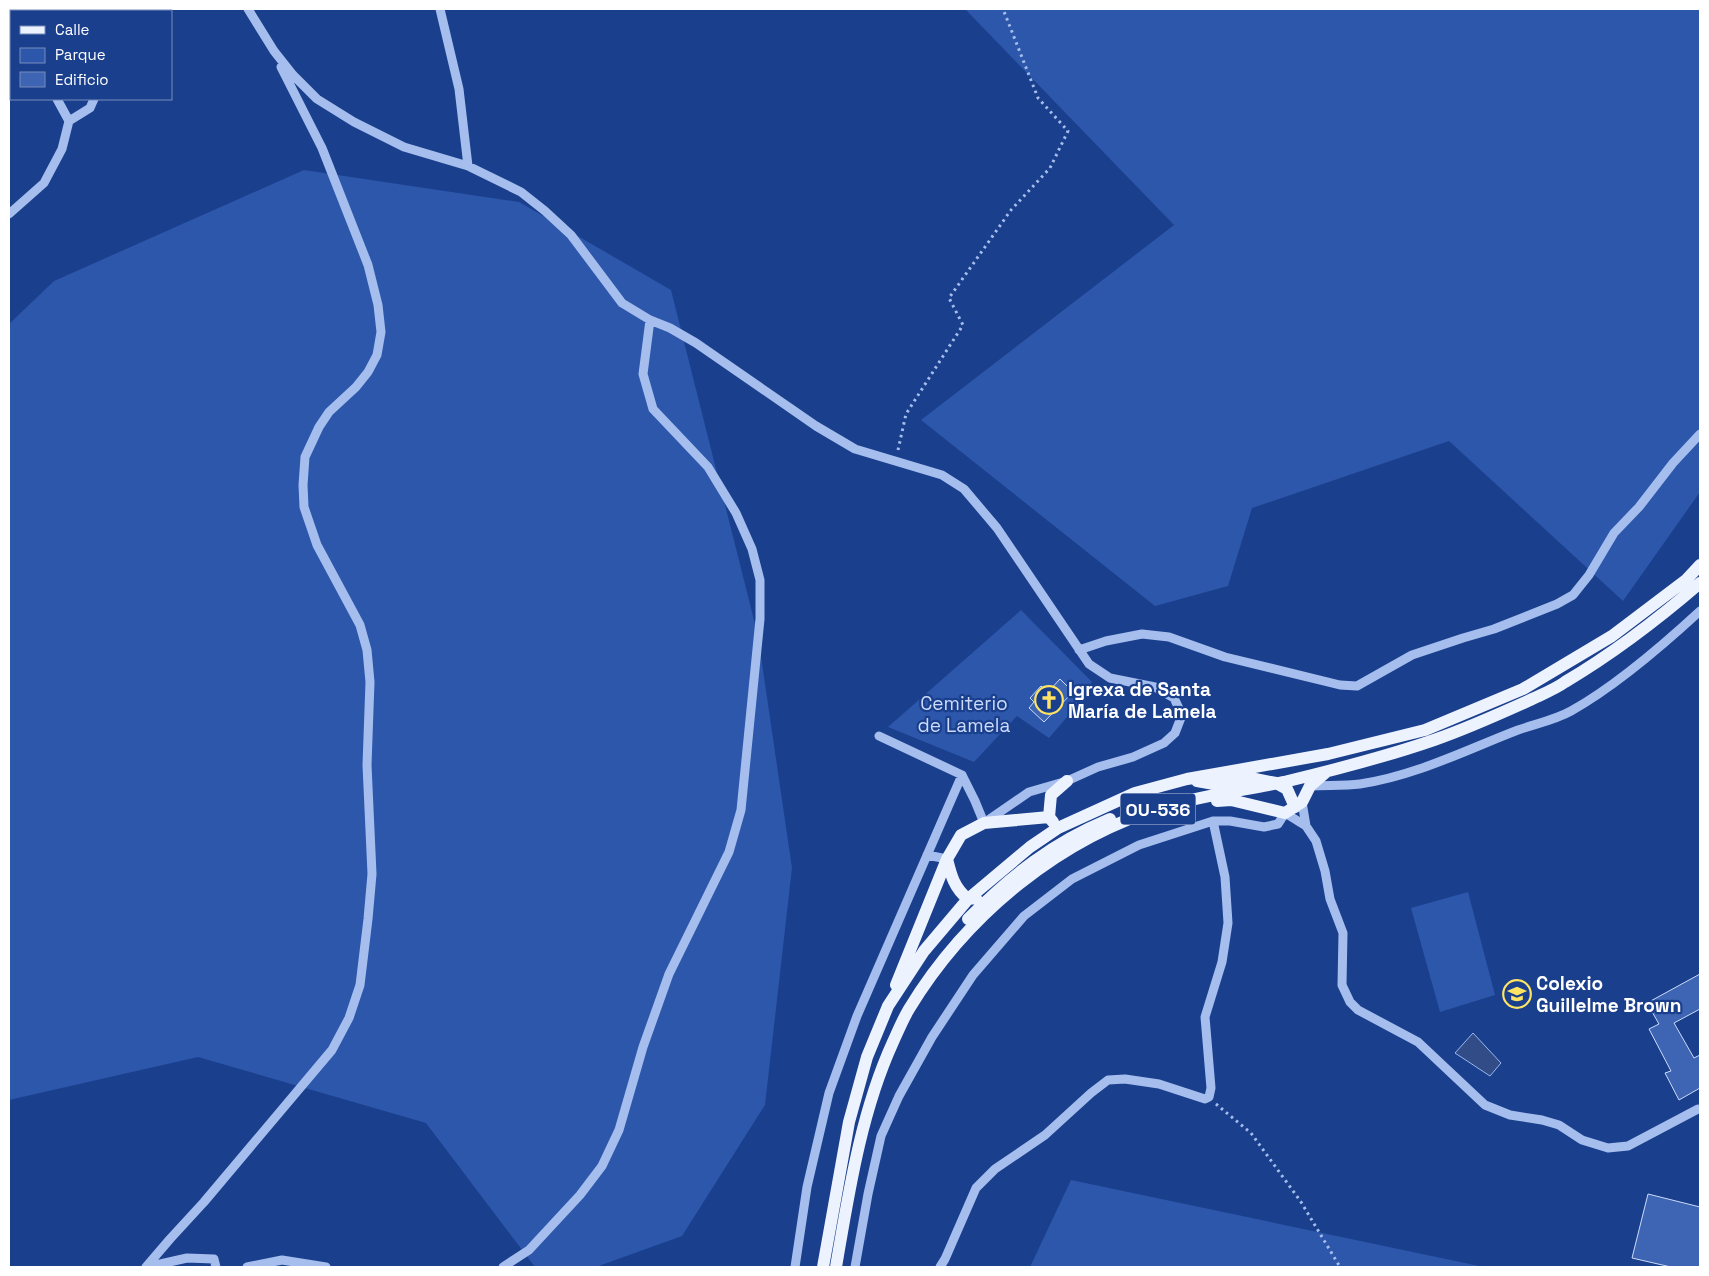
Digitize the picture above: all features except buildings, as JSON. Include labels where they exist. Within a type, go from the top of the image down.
[{"type":"main road","name":"OU-536","points":[[823,1267],[849,1122],[867,1057],[888,1006],[924,951],[968,899],[1030,847],[1058,828],[1135,793],[1187,779],[1328,754],[1434,727],[1523,689],[1612,636],[1686,580],[1700,565]]},
{"type":"main road","name":"OU-536","points":[[836,1267],[850,1188],[867,1117],[882,1065],[908,1010],[942,961],[978,921],[1035,871],[1078,843],[1126,820],[1167,806],[1328,771],[1432,741],[1485,721],[1563,684],[1651,625],[1700,583]]},
{"type":"main road","points":[[1294,807],[1310,786],[1328,771]]},
{"type":"main road","points":[[1187,779],[1220,785],[1255,778],[1276,783],[1287,788],[1294,807]]},
{"type":"main road","points":[[1065,840],[1049,817],[1050,795],[1067,781]]},
{"type":"main road","points":[[1190,801],[1231,800],[1294,807]]},
{"type":"main road","points":[[908,1010],[924,977],[938,956],[968,919],[989,898],[1037,858],[1065,840],[1119,815],[1167,806]]},
{"type":"main road","points":[[888,1006],[911,943],[947,859],[960,835],[984,824],[1049,817]]},
{"type":"main road","points":[[947,859],[952,880],[961,893],[968,899],[989,898]]},
{"type":"street","points":[[248,9],[274,51],[293,75],[317,99],[354,122],[404,147],[468,166],[521,192],[571,235],[622,303],[650,320],[670,328],[696,343],[824,431],[855,448],[942,475],[964,489],[997,528],[1089,664],[1110,678],[1155,687],[1174,698],[1182,715],[1175,733],[1164,744],[1132,757],[1098,767],[1067,781],[1029,792],[984,824],[962,776],[879,736]]},
{"type":"street","points":[[440,9],[459,89],[468,166]]},
{"type":"street","points":[[147,1267],[332,1050],[349,1018],[360,985],[372,874],[367,765],[370,682],[367,650],[360,626],[317,545],[304,507],[303,485],[306,457],[319,427],[329,412],[356,388],[368,372],[377,355],[381,332],[378,305],[368,265],[322,148],[296,99],[274,51]]},
{"type":"street","points":[[9,214],[44,183],[62,149],[69,121],[58,100]]},
{"type":"street","points":[[69,121],[90,108],[94,100]]},
{"type":"street","points":[[503,1267],[529,1250],[580,1195],[602,1166],[619,1130],[643,1047],[670,974],[729,852],[741,810],[760,619],[760,580],[752,549],[736,513],[708,467],[653,409],[643,374],[650,320]]},
{"type":"street","points":[[1079,650],[1106,641],[1142,634],[1169,637],[1225,656],[1340,685],[1357,686],[1412,655],[1494,629],[1557,604],[1573,595],[1589,575],[1614,533],[1700,434]]},
{"type":"street","points":[[1310,786],[1360,784],[1395,776],[1438,763],[1518,730],[1569,712],[1593,698],[1648,656],[1700,611]]},
{"type":"street","points":[[795,1267],[807,1187],[828,1093],[857,1016],[962,776]]},
{"type":"street","points":[[855,1267],[881,1136],[899,1096],[932,1037],[972,975],[1024,916],[1072,879],[1138,845],[1212,821],[1230,821],[1264,827],[1278,824],[1294,807]]},
{"type":"street","points":[[1294,807],[1316,841],[1325,871],[1330,899],[1343,933],[1342,985],[1350,1002],[1358,1010],[1418,1042],[1485,1106],[1510,1115],[1560,1125],[1582,1140],[1608,1148],[1628,1146],[1698,1109]]},
{"type":"street","points":[[1294,807],[1306,826]]},
{"type":"street","points":[[940,1267],[976,1188],[995,1169],[1045,1136],[1091,1093],[1108,1080],[1125,1079],[1160,1084],[1205,1099],[1209,1097],[1205,1016],[1222,962],[1228,923],[1225,877],[1212,821]]},
{"type":"street","points":[[927,855],[947,859]]},
{"type":"street","points":[[147,1267],[187,1258],[214,1259],[216,1267]]},
{"type":"street","points":[[247,1267],[282,1260],[326,1267]]},
{"type":"path","points":[[896,461],[906,414],[963,325],[949,298],[1011,210],[1050,168],[1068,131],[1038,98],[1003,9]]},
{"type":"path","points":[[1209,1097],[1251,1133],[1301,1202],[1340,1267]]},
{"type":"green space","points":[[965,9],[1700,9],[1700,492],[1623,601],[1449,441],[1252,508],[1228,586],[1155,606],[921,420],[1174,225]]},
{"type":"green space","points":[[304,170],[519,202],[671,290],[758,636],[792,868],[765,1105],[682,1236],[596,1267],[535,1267],[426,1123],[198,1057],[9,1100],[9,324],[54,281]]},
{"type":"green space","name":"Cemiterio de Lamela","points":[[1021,610],[1092,682],[1079,703],[1049,738],[1017,716],[974,762],[888,727]],"holes":[[[1060,679],[1073,692],[1044,722],[1029,708],[1034,702],[1030,698],[1041,686],[1048,692]]]},
{"type":"green space","points":[[1468,892],[1495,995],[1440,1012],[1411,908]]},
{"type":"green space","points":[[1071,1180],[1484,1267],[1030,1267]]},
{"type":"shaded area","points":[[1473,1033],[1501,1063],[1490,1076],[1455,1053]]},
{"type":"place","name":"Igrexa de Santa María de Lamela","points":[[1049,700]]},
{"type":"place","name":"Colexio Guillelme Brown","points":[[1517,994]]}]
